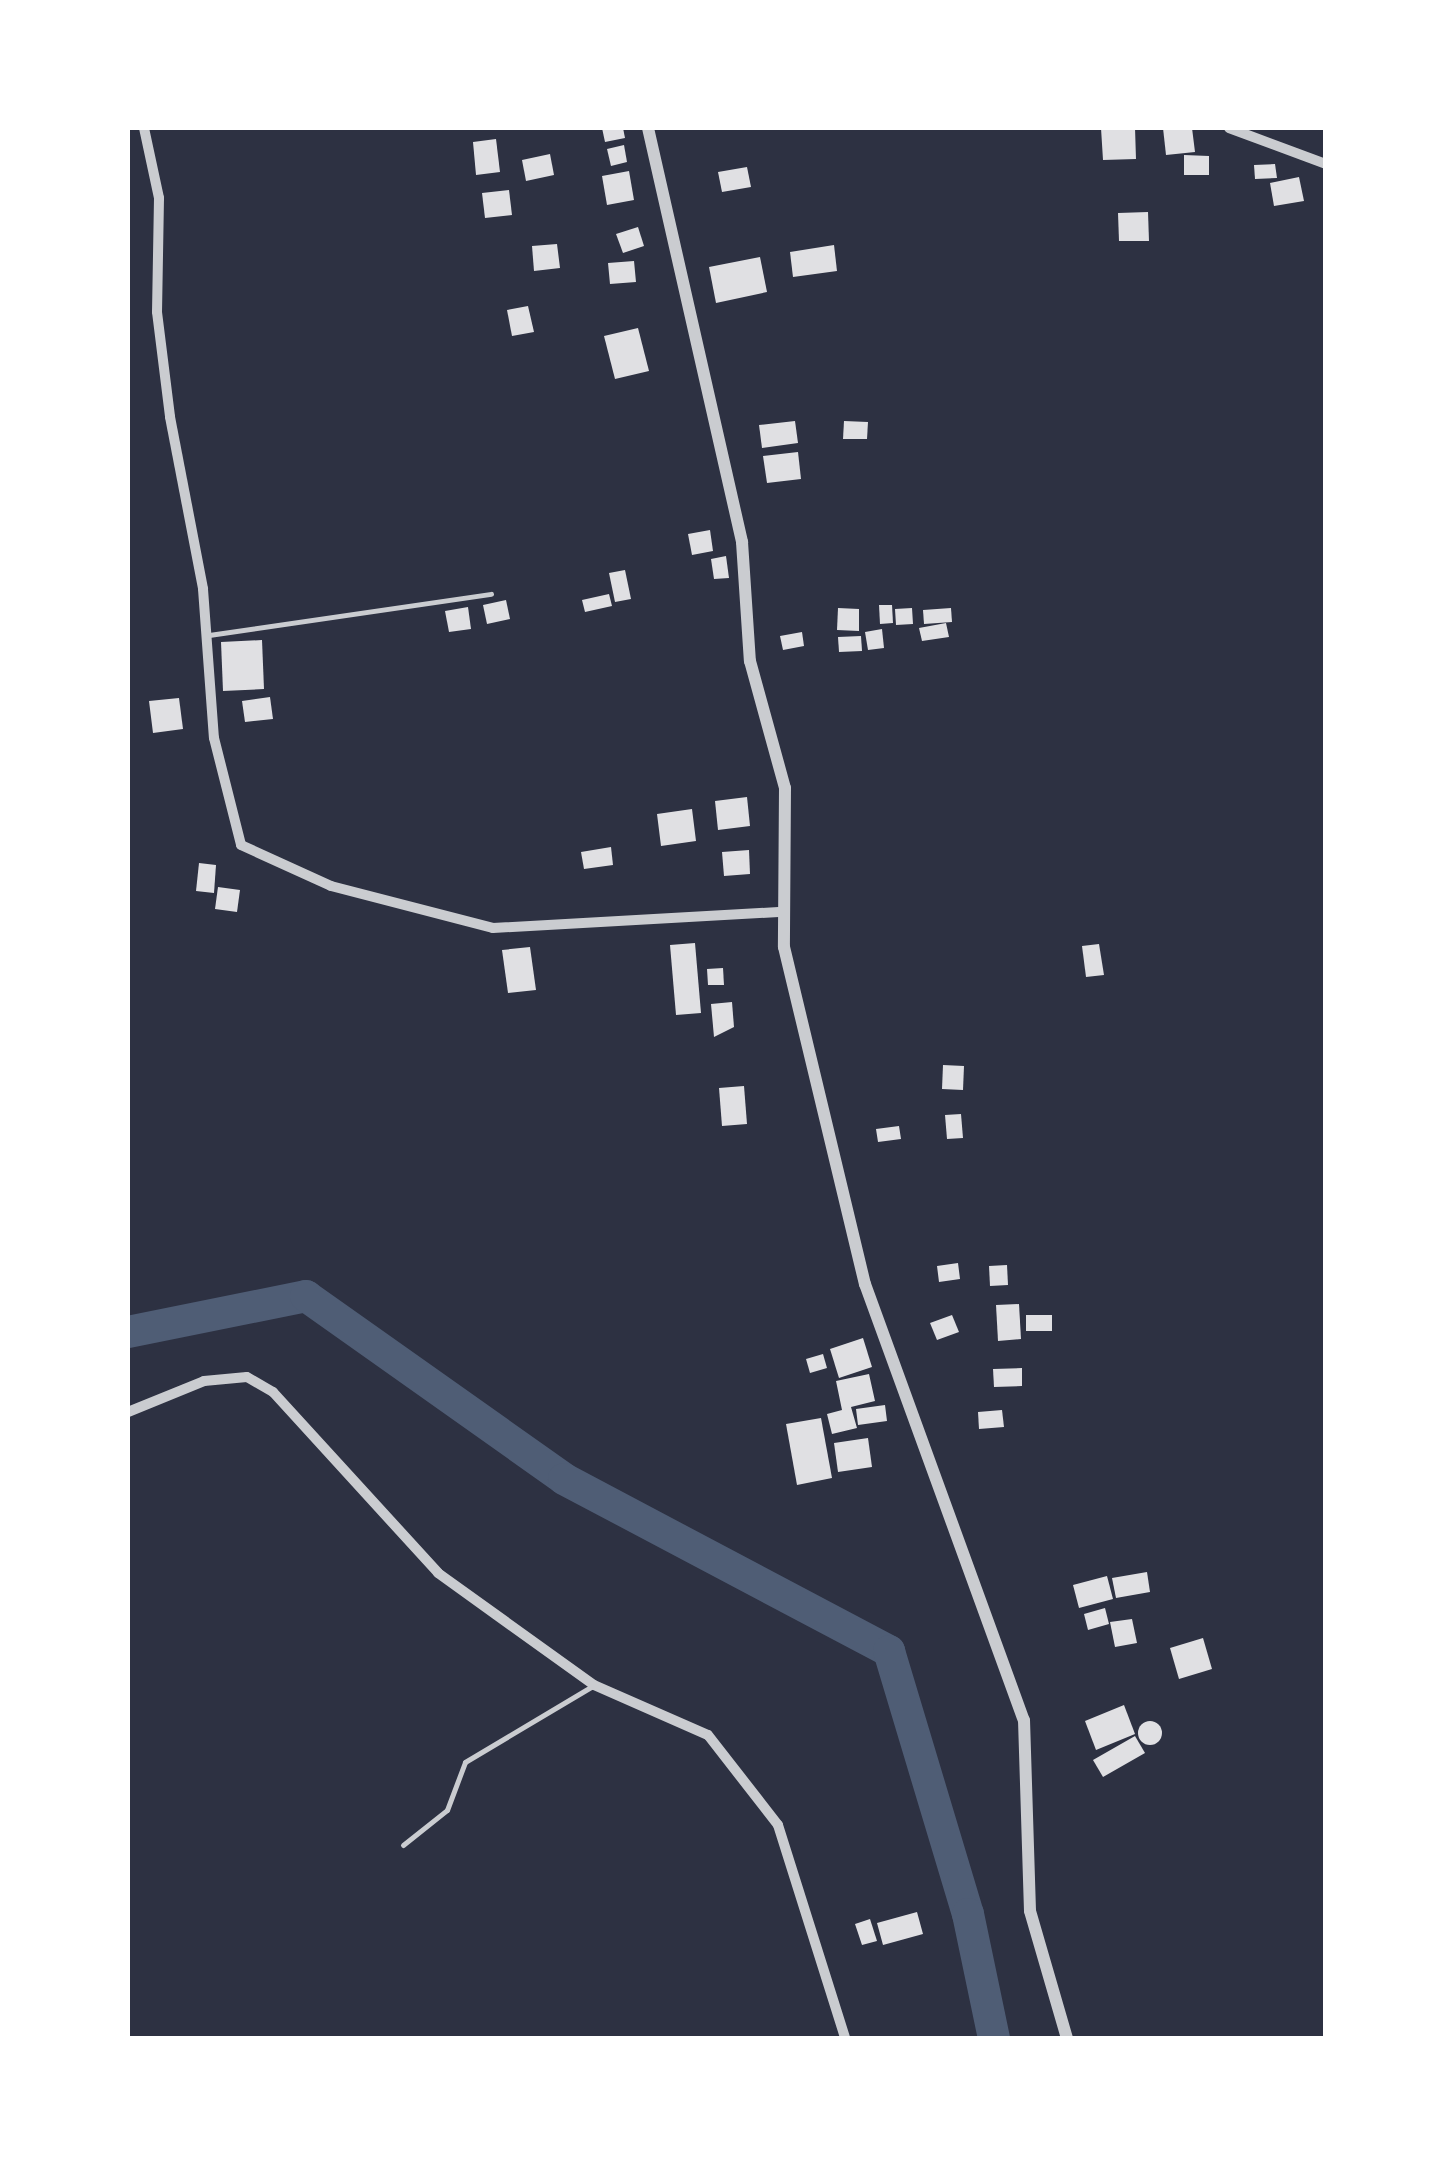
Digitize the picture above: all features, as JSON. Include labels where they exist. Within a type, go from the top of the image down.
[{"type":"street","points":[[144,128],[159,198],[157,312],[206,635],[214,738],[251,854],[392,906],[493,928],[779,912]]},
{"type":"street","points":[[648,128],[742,542],[750,661],[785,788],[779,912],[865,1284],[1024,1720],[1030,1910],[1068,2038]]},
{"type":"street","points":[[1229,128],[1326,164]]},
{"type":"street","points":[[128,1412],[226,1376],[273,1392],[438,1573],[594,1685],[689,1723],[735,1761],[778,1825],[845,2038]]},
{"type":"lane","points":[[206,635],[492,594]]},
{"type":"lane","points":[[403,1846],[447,1810],[464,1762],[594,1685]]},
{"type":"building","points":[[602,128],[623,128],[625,138],[605,142]]},
{"type":"building","points":[[1101,128],[1135,128],[1136,159],[1103,160]]},
{"type":"building","points":[[1163,128],[1192,128],[1195,152],[1166,155]]},
{"type":"building","points":[[496,139],[500,172],[476,175],[473,142]]},
{"type":"building","points":[[624,145],[627,162],[611,166],[607,149]]},
{"type":"building","points":[[550,154],[554,175],[526,181],[522,160]]},
{"type":"building","points":[[1184,155],[1209,156],[1209,175],[1184,175]]},
{"type":"building","points":[[1275,164],[1277,178],[1255,179],[1254,165]]},
{"type":"building","points":[[747,167],[751,187],[722,192],[718,172]]},
{"type":"building","points":[[629,171],[634,200],[607,205],[602,176]]},
{"type":"building","points":[[1299,177],[1304,201],[1274,206],[1270,183]]},
{"type":"building","points":[[509,190],[512,215],[485,218],[482,193]]},
{"type":"building","points":[[1148,212],[1149,241],[1119,241],[1118,213]]},
{"type":"building","points":[[638,227],[644,246],[623,253],[616,234]]},
{"type":"building","points":[[557,244],[560,268],[534,271],[532,246]]},
{"type":"building","points":[[834,245],[837,271],[793,277],[790,252]]},
{"type":"building","points":[[760,257],[767,292],[716,303],[709,267]]},
{"type":"building","points":[[634,261],[636,282],[610,284],[608,263]]},
{"type":"building","points":[[528,306],[534,332],[512,336],[507,310]]},
{"type":"building","points":[[638,328],[649,371],[615,379],[604,336]]},
{"type":"building","points":[[795,421],[798,443],[762,448],[759,425]]},
{"type":"building","points":[[844,421],[868,422],[867,439],[843,439]]},
{"type":"building","points":[[798,452],[801,479],[767,483],[763,456]]},
{"type":"building","points":[[710,530],[713,551],[692,555],[688,534]]},
{"type":"building","points":[[726,556],[729,578],[714,579],[711,559]]},
{"type":"building","points":[[625,570],[631,599],[615,602],[609,573]]},
{"type":"building","points":[[609,594],[612,606],[585,612],[582,600]]},
{"type":"building","points":[[506,600],[510,619],[487,624],[483,605]]},
{"type":"building","points":[[879,605],[892,605],[893,623],[880,624]]},
{"type":"building","points":[[468,607],[471,629],[449,632],[445,611]]},
{"type":"building","points":[[838,608],[859,609],[859,631],[837,630]]},
{"type":"building","points":[[912,608],[913,624],[896,625],[895,609]]},
{"type":"building","points":[[951,608],[952,622],[924,624],[923,610]]},
{"type":"building","points":[[946,623],[949,637],[922,641],[919,628]]},
{"type":"building","points":[[882,629],[884,648],[868,650],[865,632]]},
{"type":"building","points":[[802,632],[804,646],[783,650],[780,636]]},
{"type":"building","points":[[861,636],[862,651],[839,652],[838,637]]},
{"type":"building","points":[[262,640],[264,689],[223,691],[221,642]]},
{"type":"building","points":[[270,697],[273,719],[245,722],[242,701]]},
{"type":"building","points":[[179,698],[183,729],[153,733],[149,701]]},
{"type":"building","points":[[747,797],[750,826],[718,830],[715,801]]},
{"type":"building","points":[[692,809],[696,841],[661,846],[657,814]]},
{"type":"building","points":[[611,847],[613,865],[584,869],[581,852]]},
{"type":"building","points":[[749,850],[750,874],[724,876],[722,852]]},
{"type":"building","points":[[199,863],[216,865],[214,893],[196,891]]},
{"type":"building","points":[[218,887],[240,890],[237,912],[215,909]]},
{"type":"building","points":[[695,943],[701,1013],[676,1015],[670,945]]},
{"type":"building","points":[[1099,944],[1104,975],[1086,977],[1082,946]]},
{"type":"building","points":[[530,947],[536,990],[508,993],[502,950]]},
{"type":"building","points":[[723,968],[724,985],[708,985],[707,969]]},
{"type":"building","points":[[732,1002],[734,1027],[714,1037],[711,1004]]},
{"type":"building","points":[[943,1065],[964,1066],[963,1090],[942,1089]]},
{"type":"building","points":[[744,1086],[747,1124],[722,1126],[719,1088]]},
{"type":"building","points":[[961,1114],[963,1138],[947,1139],[945,1115]]},
{"type":"building","points":[[899,1126],[901,1139],[878,1142],[876,1129]]},
{"type":"building","points":[[958,1263],[960,1279],[939,1282],[937,1266]]},
{"type":"building","points":[[1007,1265],[1008,1285],[990,1286],[989,1266]]},
{"type":"building","points":[[1019,1304],[1021,1339],[998,1341],[996,1305]]},
{"type":"building","points":[[952,1315],[959,1332],[937,1340],[930,1323]]},
{"type":"building","points":[[1026,1315],[1052,1315],[1052,1331],[1026,1331]]},
{"type":"building","points":[[863,1338],[872,1367],[839,1378],[830,1349]]},
{"type":"building","points":[[823,1354],[827,1368],[810,1373],[806,1359]]},
{"type":"building","points":[[1022,1368],[1022,1386],[994,1387],[993,1369]]},
{"type":"building","points":[[869,1374],[875,1401],[851,1407],[857,1428],[832,1434],[827,1414],[842,1410],[836,1381]]},
{"type":"building","points":[[885,1405],[887,1421],[858,1425],[856,1409]]},
{"type":"building","points":[[1002,1410],[1004,1427],[979,1429],[978,1412]]},
{"type":"building","points":[[821,1418],[832,1478],[797,1485],[786,1424]]},
{"type":"building","points":[[868,1438],[872,1467],[838,1472],[834,1443]]},
{"type":"building","points":[[1147,1572],[1150,1592],[1116,1598],[1112,1578]]},
{"type":"building","points":[[1107,1576],[1113,1599],[1079,1608],[1073,1585]]},
{"type":"building","points":[[1105,1608],[1109,1624],[1088,1630],[1084,1614]]},
{"type":"building","points":[[1132,1619],[1137,1643],[1115,1647],[1110,1622]]},
{"type":"building","points":[[1203,1638],[1212,1669],[1179,1679],[1170,1648]]},
{"type":"building","points":[[1124,1705],[1135,1734],[1096,1750],[1085,1721]]},
{"type":"building","points":[[1150,1721],[1159,1724],[1159,1742],[1150,1745],[1141,1742],[1138,1733],[1141,1724]]},
{"type":"building","points":[[1135,1736],[1145,1753],[1103,1777],[1093,1760]]},
{"type":"building","points":[[917,1912],[923,1934],[883,1945],[877,1923]]},
{"type":"building","points":[[870,1919],[877,1941],[862,1945],[855,1924]]},
{"type":"waterway","points":[[128,1332],[306,1296],[564,1479],[889,1651],[968,1914],[994,2038]]}]
